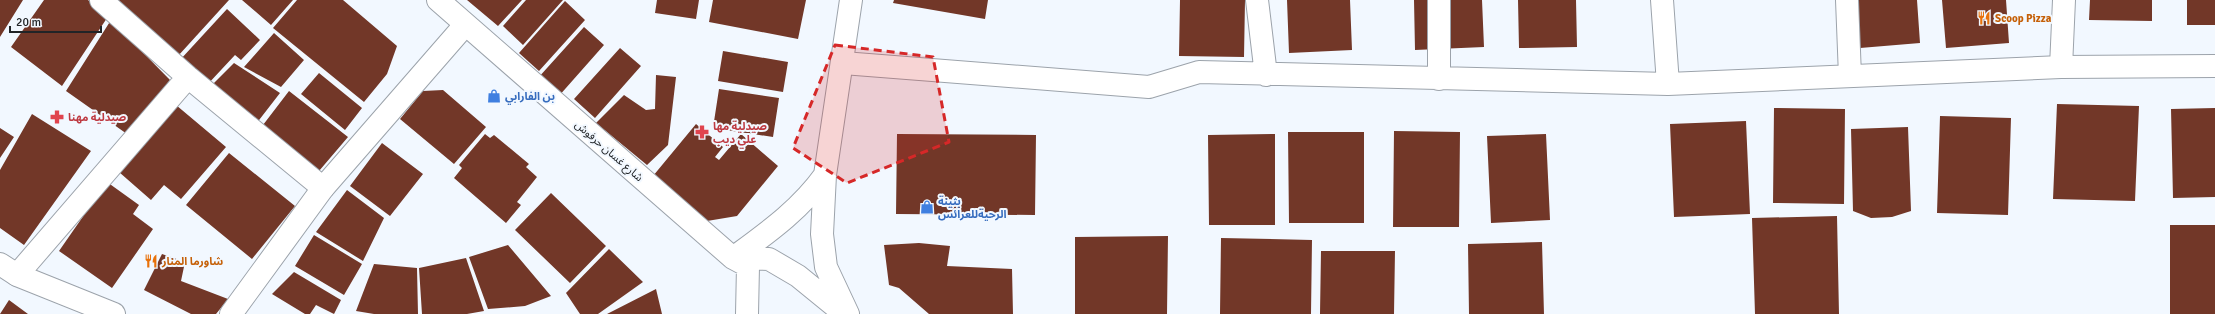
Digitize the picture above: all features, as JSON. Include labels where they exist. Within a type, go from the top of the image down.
[{"type":"street","points":[[100,0],[188,77],[323,188]]},
{"type":"street","name":"شارع غسان حرفوش","points":[[438,0],[733,258],[748,266],[746,314]]},
{"type":"street","points":[[846,314],[826,267],[822,234],[825,175],[843,63],[851,0]]},
{"type":"street","points":[[1257,0],[1266,75]]},
{"type":"street","points":[[1439,0],[1439,79]]},
{"type":"street","points":[[1662,0],[1668,84]]},
{"type":"street","points":[[1847,0],[1850,76]]},
{"type":"street","points":[[2061,67],[2064,0]]},
{"type":"street","points":[[231,314],[323,188],[465,25]]},
{"type":"street","points":[[843,63],[1149,87],[1199,72],[1266,75],[1668,84],[2061,67],[2215,66]]},
{"type":"street","points":[[114,314],[9,270],[188,77]]},
{"type":"street","points":[[733,258],[796,209],[812,193],[825,175]]},
{"type":"street","points":[[733,258],[770,259],[798,276],[846,314]]},
{"type":"highlighted area","points":[[835,45],[933,57],[949,142],[847,183],[793,148]]},
{"type":"building","points":[[0,0],[23,0],[0,37]]},
{"type":"building","points":[[44,0],[88,0],[107,18],[62,86],[11,47]]},
{"type":"building","points":[[117,0],[229,0],[178,56]]},
{"type":"building","points":[[242,0],[293,0],[271,25]]},
{"type":"building","points":[[297,0],[343,0],[397,46],[387,74],[364,102],[273,28]]},
{"type":"building","points":[[467,0],[522,0],[498,26]]},
{"type":"building","points":[[526,0],[563,0],[523,45],[503,26]]},
{"type":"building","points":[[657,0],[699,0],[696,19],[655,13]]},
{"type":"building","points":[[713,0],[806,0],[798,39],[709,22]]},
{"type":"building","points":[[894,0],[988,0],[985,19],[893,3]]},
{"type":"building","points":[[1180,0],[1245,0],[1244,57],[1179,56]]},
{"type":"building","points":[[1287,0],[1350,0],[1352,50],[1289,53]]},
{"type":"building","points":[[1414,0],[1482,0],[1484,47],[1415,50]]},
{"type":"building","points":[[1518,0],[1576,0],[1577,47],[1519,48]]},
{"type":"building","points":[[1856,0],[1917,0],[1920,43],[1860,48]]},
{"type":"building","points":[[1942,0],[2006,0],[2009,43],[1946,48]]},
{"type":"building","points":[[2090,0],[2152,0],[2152,21],[2089,20]]},
{"type":"building","points":[[2187,0],[2215,0],[2215,25],[2187,25]]},
{"type":"building","points":[[565,1],[585,20],[539,71],[519,53]]},
{"type":"building","points":[[227,9],[260,40],[241,60],[235,55],[207,85],[180,60]]},
{"type":"building","points":[[111,20],[170,80],[127,134],[66,91]]},
{"type":"building","points":[[584,27],[604,45],[558,97],[538,78]]},
{"type":"building","points":[[274,33],[304,60],[281,87],[244,67]]},
{"type":"building","points":[[620,48],[641,66],[595,118],[574,99]]},
{"type":"building","points":[[723,51],[788,62],[783,92],[718,81]]},
{"type":"building","points":[[234,63],[280,93],[256,124],[210,87]]},
{"type":"building","points":[[319,73],[362,108],[345,130],[301,94]]},
{"type":"building","points":[[656,75],[676,77],[668,145],[647,165],[596,123],[624,95],[646,110],[655,109]]},
{"type":"building","points":[[719,89],[779,98],[773,137],[713,128]]},
{"type":"building","points":[[443,90],[486,127],[454,164],[400,119],[423,91]]},
{"type":"building","points":[[289,91],[348,137],[319,171],[263,125]]},
{"type":"building","points":[[2057,104],[2139,106],[2135,201],[2053,199]]},
{"type":"building","points":[[176,105],[226,147],[181,199],[164,185],[151,200],[119,172]]},
{"type":"building","points":[[1774,108],[1845,109],[1844,204],[1773,203]]},
{"type":"building","points":[[2215,108],[2215,197],[2173,198],[2171,109]]},
{"type":"building","points":[[32,114],[91,151],[24,245],[0,228],[0,170]]},
{"type":"building","points":[[1940,116],[2011,118],[2008,215],[1937,213]]},
{"type":"building","points":[[1746,121],[1750,214],[1674,217],[1670,124]]},
{"type":"building","points":[[696,124],[723,147],[715,157],[719,160],[741,134],[778,166],[737,216],[707,221],[653,176]]},
{"type":"building","points":[[1908,127],[1911,211],[1892,217],[1871,218],[1853,211],[1851,129]]},
{"type":"building","points":[[0,128],[14,137],[0,158]]},
{"type":"building","points":[[1394,131],[1460,132],[1459,227],[1393,227]]},
{"type":"building","points":[[1288,132],[1364,132],[1364,223],[1289,223]]},
{"type":"building","points":[[485,134],[490,138],[494,135],[529,164],[526,167],[537,177],[517,202],[521,205],[506,223],[454,178],[462,168],[459,165]]},
{"type":"building","points":[[897,134],[1036,135],[1035,215],[896,214]]},
{"type":"building","points":[[1275,134],[1275,225],[1209,225],[1208,135]]},
{"type":"building","points":[[1546,134],[1550,220],[1491,223],[1487,136]]},
{"type":"building","points":[[382,143],[423,174],[390,216],[350,186]]},
{"type":"building","points":[[229,153],[295,206],[252,259],[186,205]]},
{"type":"building","points":[[107,182],[139,205],[133,214],[153,229],[112,288],[59,251]]},
{"type":"building","points":[[347,190],[384,218],[363,261],[316,232]]},
{"type":"building","points":[[551,193],[606,246],[570,283],[515,230]]},
{"type":"building","points":[[1837,216],[1839,314],[1755,314],[1752,218]]},
{"type":"building","points":[[2170,225],[2215,225],[2215,314],[2170,314]]},
{"type":"building","points":[[314,235],[362,264],[344,295],[295,266]]},
{"type":"building","points":[[1168,236],[1167,314],[1075,314],[1075,237]]},
{"type":"building","points":[[1221,238],[1312,240],[1311,314],[1220,314]]},
{"type":"building","points":[[1542,242],[1544,314],[1469,314],[1468,244]]},
{"type":"building","points":[[919,243],[950,246],[947,266],[1012,269],[1013,314],[929,314],[899,288],[889,285],[884,245]]},
{"type":"building","points":[[508,245],[551,296],[525,306],[488,309],[469,257]]},
{"type":"building","points":[[609,249],[643,282],[598,314],[580,314],[566,293]]},
{"type":"building","points":[[1321,251],[1395,251],[1394,314],[1320,314]]},
{"type":"building","points":[[162,254],[185,262],[181,281],[228,299],[216,314],[191,314],[144,290]]},
{"type":"building","points":[[466,258],[484,311],[467,314],[422,314],[419,268]]},
{"type":"building","points":[[374,264],[417,268],[418,314],[374,314],[356,311]]},
{"type":"building","points":[[294,272],[341,300],[334,314],[316,305],[310,314],[305,314],[272,294]]},
{"type":"building","points":[[656,289],[662,314],[607,314]]},
{"type":"building","points":[[9,300],[28,314],[0,314]]},
{"type":"place","name":"Scoop Pizza","points":[[1984,18]]},
{"type":"place","name":"بن الفارابي","points":[[494,96]]},
{"type":"place","name":"صيدلية مهنا","points":[[57,117]]},
{"type":"place","name":"صيدلية مها علي ديب","points":[[702,132]]},
{"type":"place","name":"بثينة الرحيةللعرائس","points":[[927,207]]},
{"type":"place","name":"شاورما المنار","points":[[151,261]]}]
